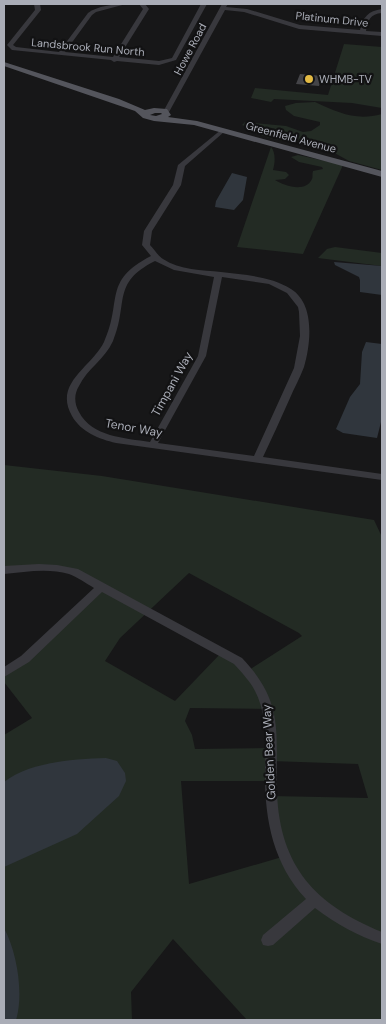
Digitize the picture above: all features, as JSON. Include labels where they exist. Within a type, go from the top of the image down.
[{"type":"main road","points":[[4,64],[138,109],[151,111]]},
{"type":"main road","name":"Greenfield Avenue","points":[[151,111],[150,118],[164,115],[382,174]]},
{"type":"street","name":"Landsbrook Run North","points":[[37,4],[38,10],[10,45],[11,48],[20,51],[164,63],[174,58],[204,4]]},
{"type":"street","points":[[60,54],[90,14],[98,10],[123,4]]},
{"type":"street","points":[[114,60],[145,11],[146,7],[142,4]]},
{"type":"street","name":"Platinum Drive","points":[[224,6],[245,10],[299,26],[382,34]]},
{"type":"street","name":"Howe Road","points":[[164,115],[224,6]]},
{"type":"street","points":[[363,32],[367,16],[373,11],[382,11]]},
{"type":"street","points":[[151,111],[170,102]]},
{"type":"street","points":[[222,131],[182,165],[177,185],[146,234],[146,245],[154,258],[179,269],[259,280],[283,288],[297,299],[304,313],[299,367],[258,459]]},
{"type":"street","name":"Tenor Way","points":[[154,258],[132,270],[124,278],[109,341],[76,382],[70,400],[76,415],[82,423],[98,434],[116,440],[382,477]]},
{"type":"street","name":"Timpani Way","points":[[153,444],[202,356],[219,274]]},
{"type":"street","name":"Golden Bear Way","points":[[4,570],[31,567],[59,568],[74,572],[238,661],[257,680],[269,708],[271,796],[276,839],[282,857],[290,870],[315,900],[358,928],[382,938]]},
{"type":"street","points":[[4,673],[26,659],[101,587]]},
{"type":"street","points":[[268,940],[315,900]]},
{"type":"shaded area","points":[[344,44],[382,47],[382,108],[352,103],[274,99],[271,102],[251,98],[255,88],[328,95]]},
{"type":"shaded area","points":[[315,102],[348,115],[364,117],[382,114],[382,170],[349,161],[331,151],[326,145],[303,138],[297,143],[271,138],[256,133],[242,125],[245,122],[286,126],[303,132],[311,131],[320,125],[320,122],[294,116],[286,110],[285,106],[296,103]]},
{"type":"shaded area","points":[[271,147],[275,158],[273,170],[286,172],[289,175],[285,179],[275,180],[289,186],[305,186],[312,179],[313,171],[323,169],[322,167],[299,162],[291,157],[298,155],[343,165],[303,254],[237,247]]},
{"type":"shaded area","points":[[232,173],[247,177],[243,200],[234,210],[215,207],[216,201]]},
{"type":"shaded area","points":[[335,247],[382,253],[382,266],[318,258],[327,249]]},
{"type":"shaded area","points":[[334,262],[382,266],[382,295],[360,292],[359,277],[335,265]]},
{"type":"shaded area","points":[[366,342],[382,344],[382,418],[377,438],[343,433],[336,429],[350,397],[360,384],[362,352]]},
{"type":"shaded area","points":[[4,465],[102,476],[374,520],[382,537],[382,1020],[247,1020],[173,939],[131,992],[132,1020],[4,1020],[4,735],[32,718],[4,682],[4,673],[26,659],[101,588],[74,572],[31,567],[4,570]],"holes":[[[189,573],[299,633],[302,636],[249,670],[222,652],[175,701],[105,661],[120,638]],[[190,708],[269,709],[270,748],[195,749],[192,735],[185,721]],[[271,761],[358,764],[368,798],[271,796],[282,857],[189,884],[181,781],[271,781]]]},
{"type":"shaded area","points":[[106,758],[117,761],[125,773],[126,781],[119,796],[77,834],[4,867],[4,782],[14,775],[39,766],[80,759]]},
{"type":"shaded area","points":[[4,928],[9,938],[18,973],[19,998],[16,1020],[4,1020]]},
{"type":"building","name":"WHMB-TV","points":[[300,74],[322,76],[319,86],[296,84]]},
{"type":"place","name":"WHMB-TV","points":[[309,79]]}]
